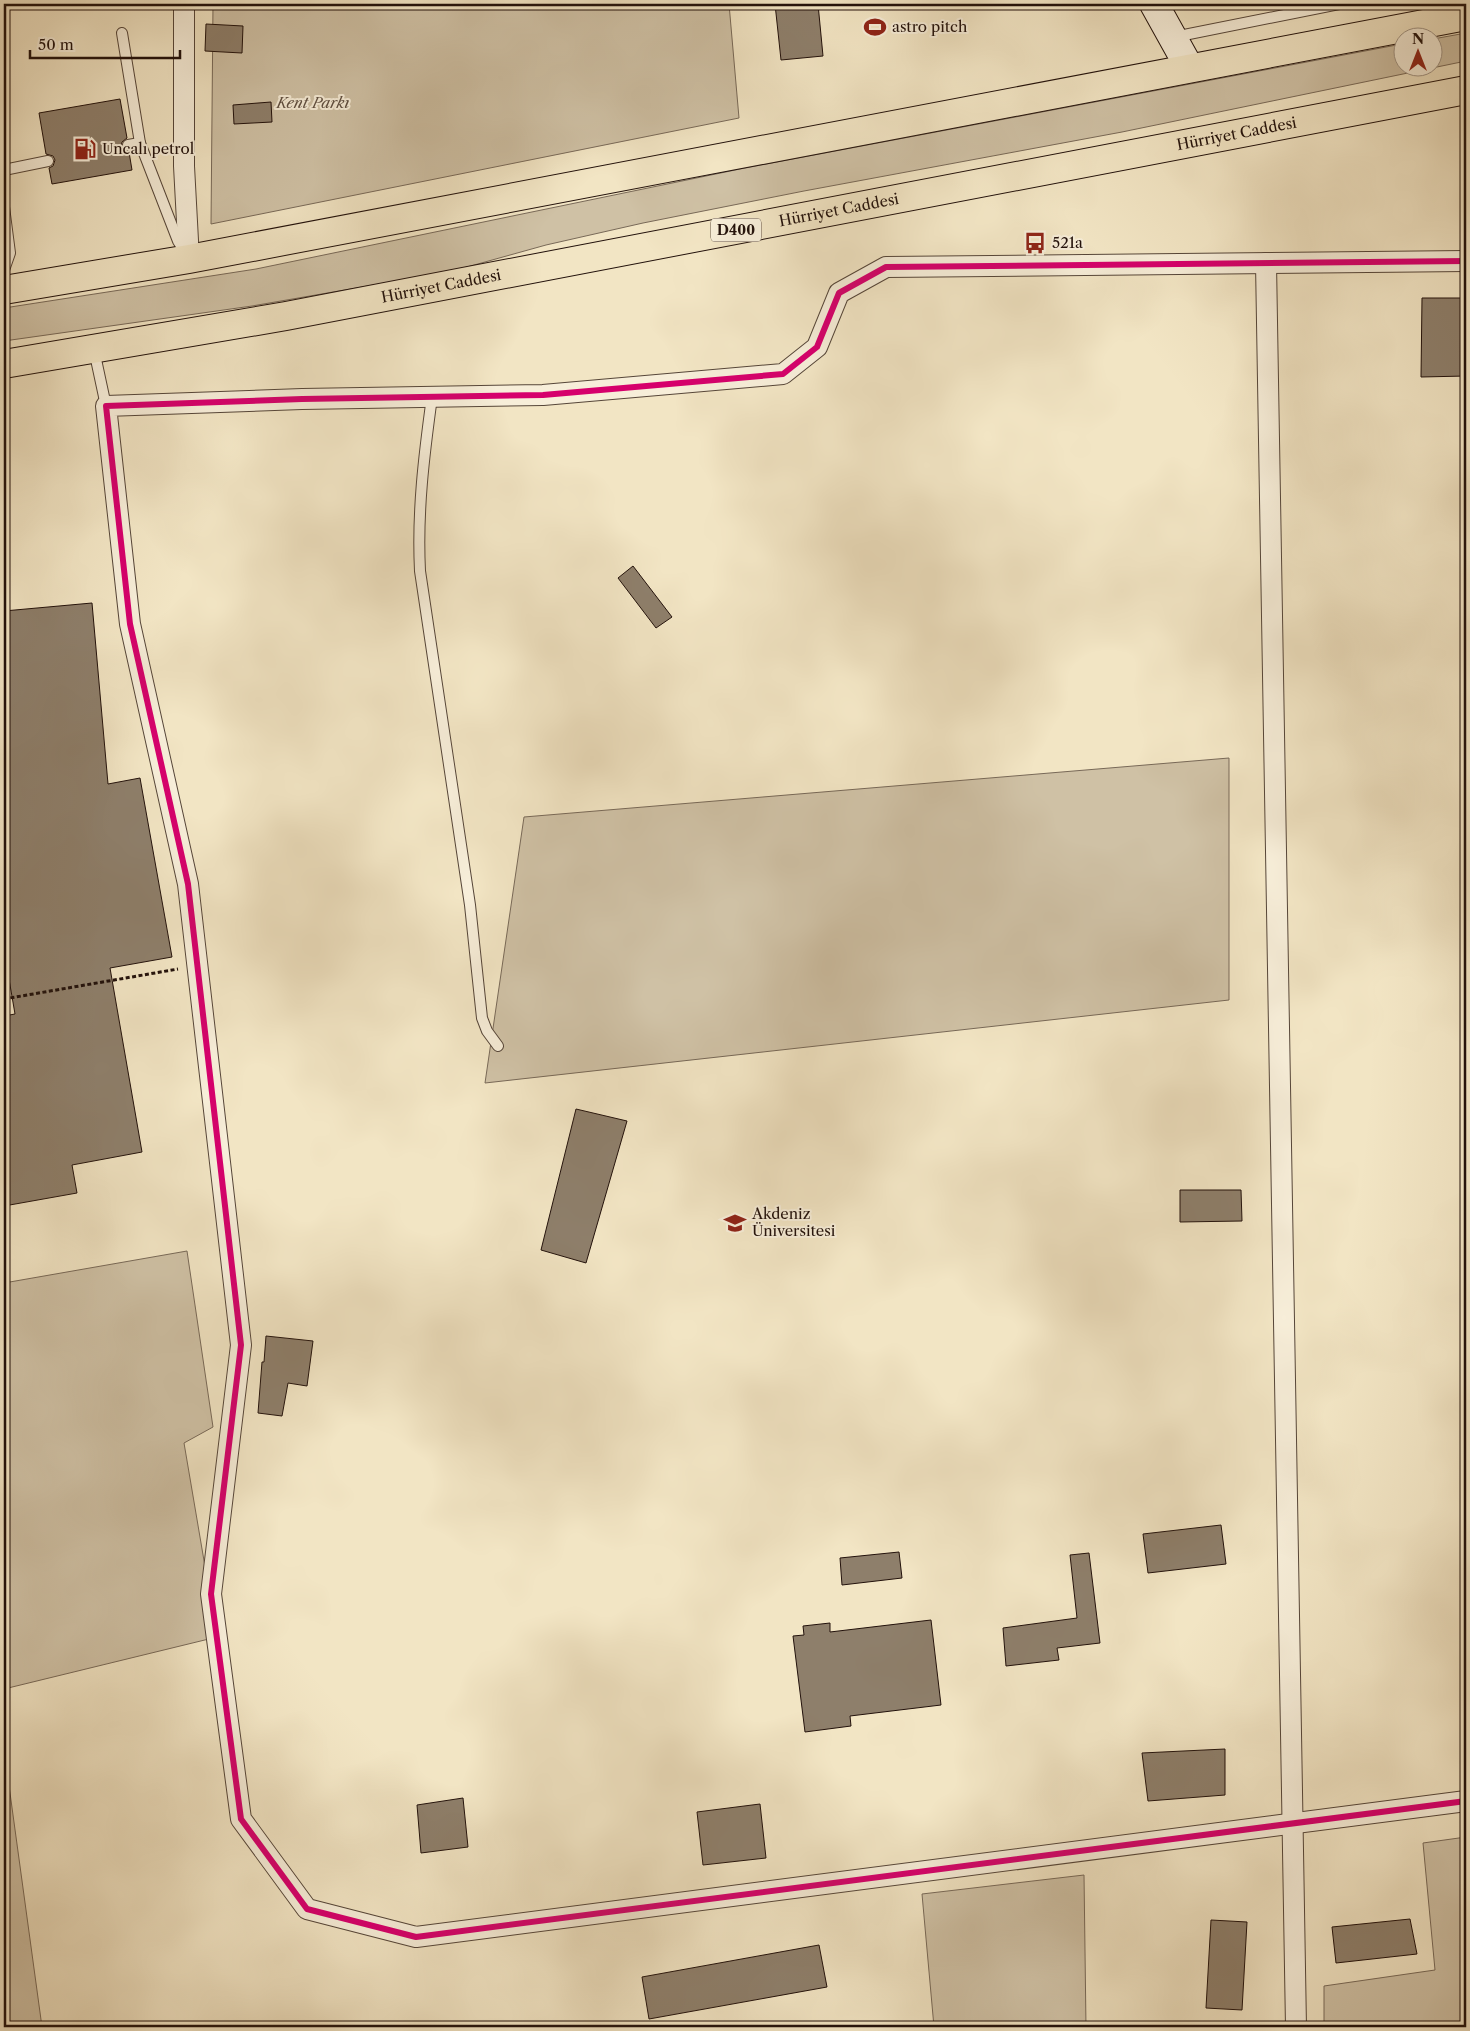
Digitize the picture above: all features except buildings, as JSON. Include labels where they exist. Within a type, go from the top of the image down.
[{"type":"highway","points":[[4,290],[190,259],[1189,67],[1466,16]]},
{"type":"highway","name":"Hürriyet Caddesi","points":[[4,364],[286,316],[1466,90]]},
{"type":"street","points":[[184,4],[184,166],[190,259]]},
{"type":"street","points":[[1154,4],[1189,67]]},
{"type":"street","points":[[1466,261],[886,267],[839,292],[817,347],[783,374],[543,395],[432,396],[106,406],[130,624],[188,884],[241,1345],[211,1594],[241,1819],[307,1909],[416,1937],[1466,1801]]},
{"type":"street","points":[[1266,263],[1296,2027]]},
{"type":"lane","points":[[1173,37],[1339,4]]},
{"type":"lane","points":[[122,33],[140,143],[178,241],[190,259]]},
{"type":"lane","points":[[128,145],[140,143]]},
{"type":"lane","points":[[4,170],[48,161]]},
{"type":"lane","points":[[4,207],[10,253],[4,270]]},
{"type":"lane","points":[[94,350],[106,406]]},
{"type":"lane","points":[[432,396],[421,482],[418,531],[420,571],[470,905],[481,1011],[487,1030],[498,1046]]},
{"type":"path","points":[[4,999],[198,965]]},
{"type":"green space","name":"Kent Parkı","points":[[213,4],[729,4],[739,118],[211,224]]},
{"type":"green space","points":[[1466,33],[1466,61],[1442,66],[1442,37]]},
{"type":"green space","points":[[1392,46],[1392,76],[1122,132],[643,223],[546,245],[449,272],[252,306],[4,341],[4,308],[256,269],[740,169]]},
{"type":"green space","points":[[1229,758],[1229,1000],[485,1083],[524,817]]},
{"type":"green space","points":[[187,1251],[213,1427],[184,1443],[217,1637],[4,1689],[4,1283]]},
{"type":"green space","points":[[4,1749],[42,2027],[4,2027]]},
{"type":"green space","points":[[1466,1837],[1466,2027],[1324,2027],[1324,1986],[1435,1970],[1423,1843]]},
{"type":"green space","points":[[1084,1875],[1086,2027],[934,2027],[922,1894]]},
{"type":"cycle path","points":[[1466,261],[886,267],[839,293],[817,347],[783,374],[543,395],[302,399],[106,406],[130,624],[188,884],[241,1345],[211,1594],[241,1819],[307,1909],[416,1937],[1466,1801]]},
{"type":"place","name":"astro pitch","points":[[875,27]]},
{"type":"place","name":"Uncalı petrol","points":[[85,149]]},
{"type":"place","name":"521a","points":[[1035,243]]},
{"type":"place","name":"Akdeniz Üniversitesi","points":[[735,1223]]}]
